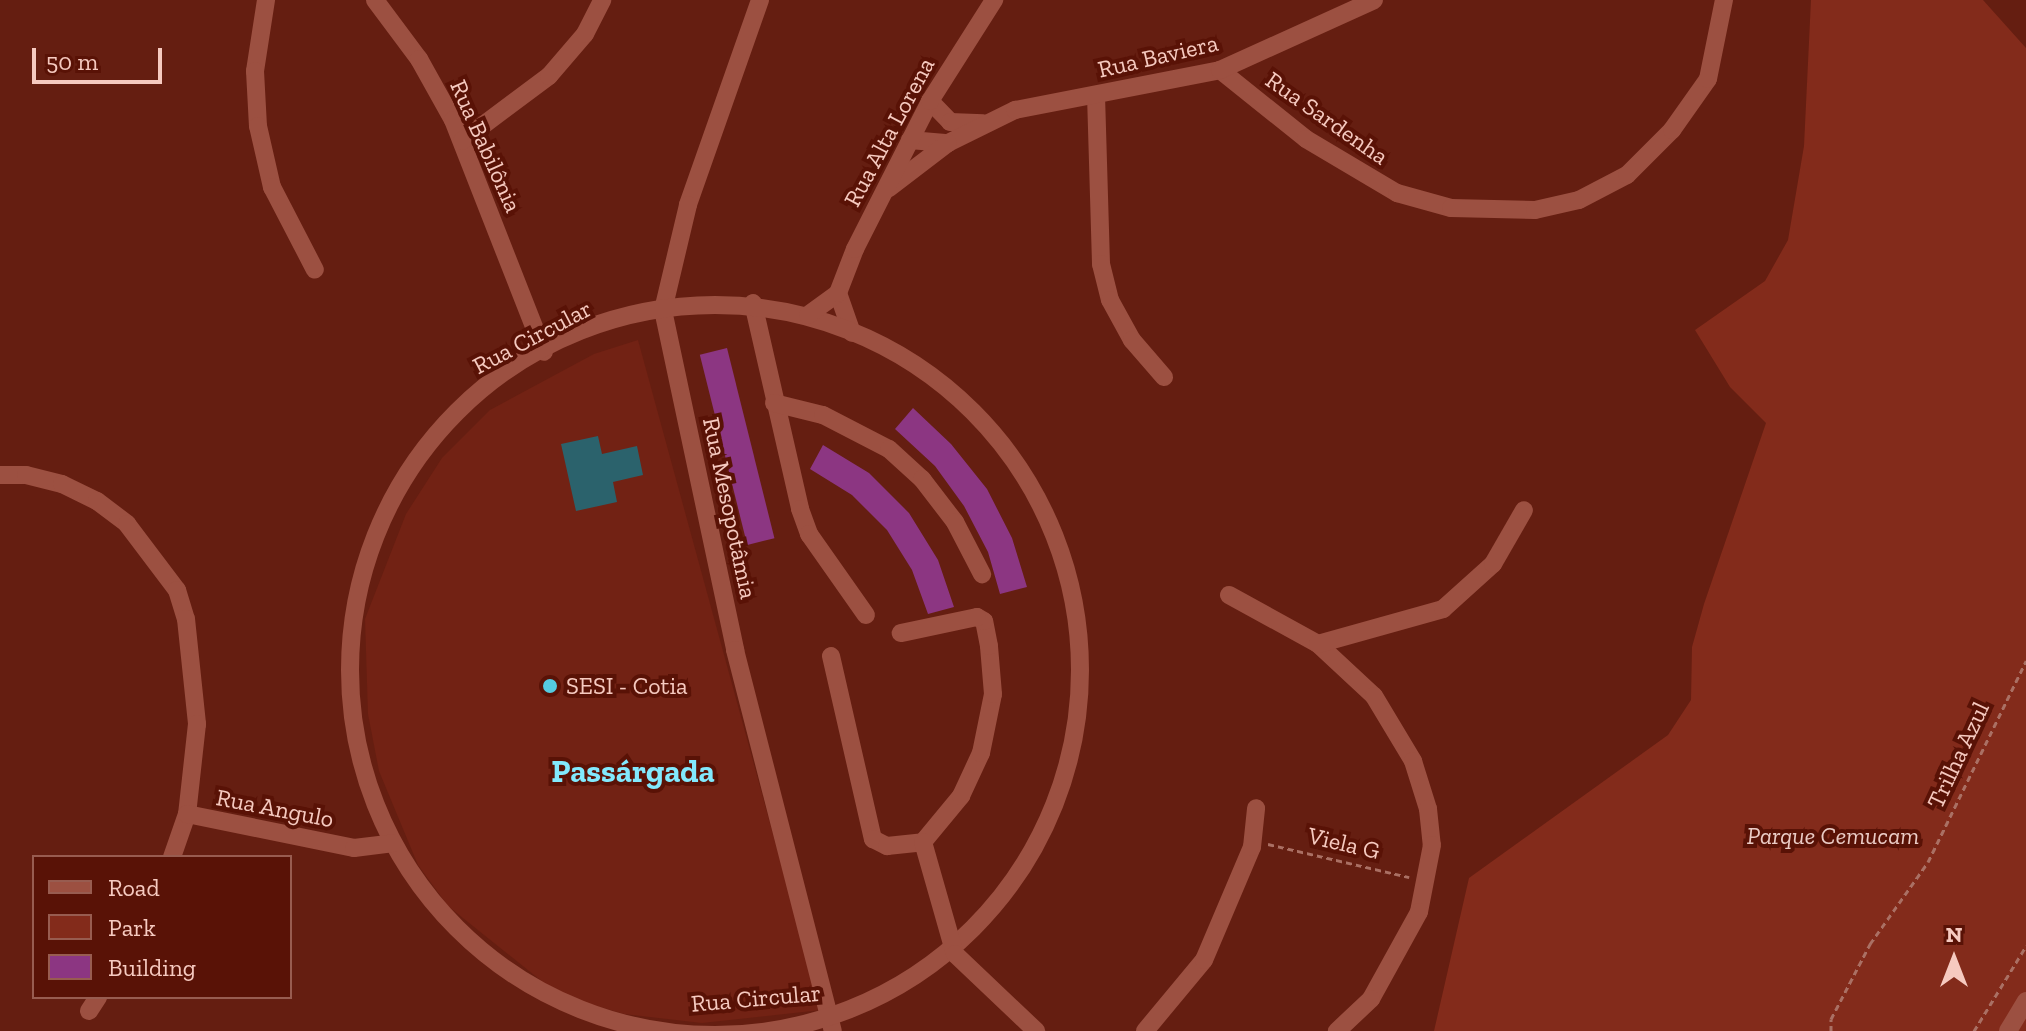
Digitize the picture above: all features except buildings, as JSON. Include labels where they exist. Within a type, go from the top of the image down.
[{"type":"street","points":[[266,0],[255,71],[258,126],[272,187],[315,270]]},
{"type":"street","name":"Rua Babilônia","points":[[375,0],[419,59],[462,141],[544,352]]},
{"type":"street","points":[[462,141],[549,76],[585,34],[602,0]]},
{"type":"street","name":"Rua Mesopotâmia","points":[[760,0],[688,205],[663,310],[735,650],[831,1025]]},
{"type":"street","name":"Rua Alta Lorena","points":[[808,315],[838,293],[883,192],[930,101],[994,0]]},
{"type":"street","name":"Rua Baviera","points":[[883,192],[948,143],[1015,110],[1220,70],[1374,0]]},
{"type":"street","name":"Rua Sardenha","points":[[1220,70],[1306,139],[1397,193],[1451,208],[1535,210],[1579,200],[1627,175],[1672,130],[1708,79],[1724,0]]},
{"type":"street","points":[[1096,95],[1101,264],[1110,300],[1132,340],[1164,377]]},
{"type":"street","points":[[930,101],[950,122],[989,123]]},
{"type":"street","points":[[910,140],[948,143]]},
{"type":"street","points":[[838,293],[852,333]]},
{"type":"street","name":"Rua Circular","points":[[724,302],[753,303],[808,315],[901,356],[992,428],[1028,477],[1052,526],[1079,643],[1080,708],[1060,794],[1005,894],[955,954],[831,1025],[708,1030],[639,1028],[590,1013],[507,972],[425,895],[392,843],[367,779],[353,723],[348,633],[353,599],[383,513],[428,444],[473,396],[544,352],[611,322],[663,310],[724,302]]},
{"type":"street","points":[[753,303],[774,403],[809,534],[866,615]]},
{"type":"street","points":[[774,403],[823,415],[889,449],[922,479],[955,522],[982,574]]},
{"type":"street","points":[[0,475],[50,481],[97,501],[127,524],[177,590],[186,619],[197,724],[187,814],[173,855]]},
{"type":"street","points":[[1318,644],[1443,609],[1493,564],[1524,510]]},
{"type":"street","points":[[1229,595],[1318,644],[1374,696],[1413,761],[1428,809],[1428,881],[1392,966],[1371,999],[1337,1031]]},
{"type":"street","points":[[831,656],[873,839],[887,846],[923,842],[961,796],[981,753],[993,694],[989,646],[984,621],[977,617],[901,633]]},
{"type":"street","points":[[1145,1031],[1204,960],[1236,892],[1253,841],[1256,808]]},
{"type":"street","name":"Rua Angulo","points":[[187,814],[354,848],[392,843]]},
{"type":"street","points":[[923,842],[955,954],[1036,1031]]},
{"type":"street","points":[[2008,1031],[2026,1001]]},
{"type":"path","name":"Trilha Azul","points":[[1831,1031],[1831,1019],[1870,944],[1928,862],[2026,661]]},
{"type":"path","name":"Viela G","points":[[1253,841],[1428,881]]},
{"type":"path","points":[[1974,1031],[2026,946]]},
{"type":"shaded area","name":"SESI - Cotia","points":[[638,340],[821,1010],[702,1023],[624,1014],[559,995],[448,906],[418,865],[379,771],[368,714],[365,619],[406,514],[442,458],[490,410],[594,354]]},
{"type":"green space","name":"Parque Cemucam","points":[[1811,0],[1983,0],[2026,48],[2026,1031],[1434,1031],[1469,878],[1668,735],[1691,700],[1692,647],[1766,423],[1730,387],[1695,330],[1765,281],[1788,240],[1804,146]]},
{"type":"water","points":[[598,436],[602,454],[637,446],[643,475],[613,482],[617,502],[576,511],[561,444]]},
{"type":"place","name":"SESI - Cotia","points":[[550,686]]},
{"type":"district","name":"Passárgada","points":[[633,771]]}]
